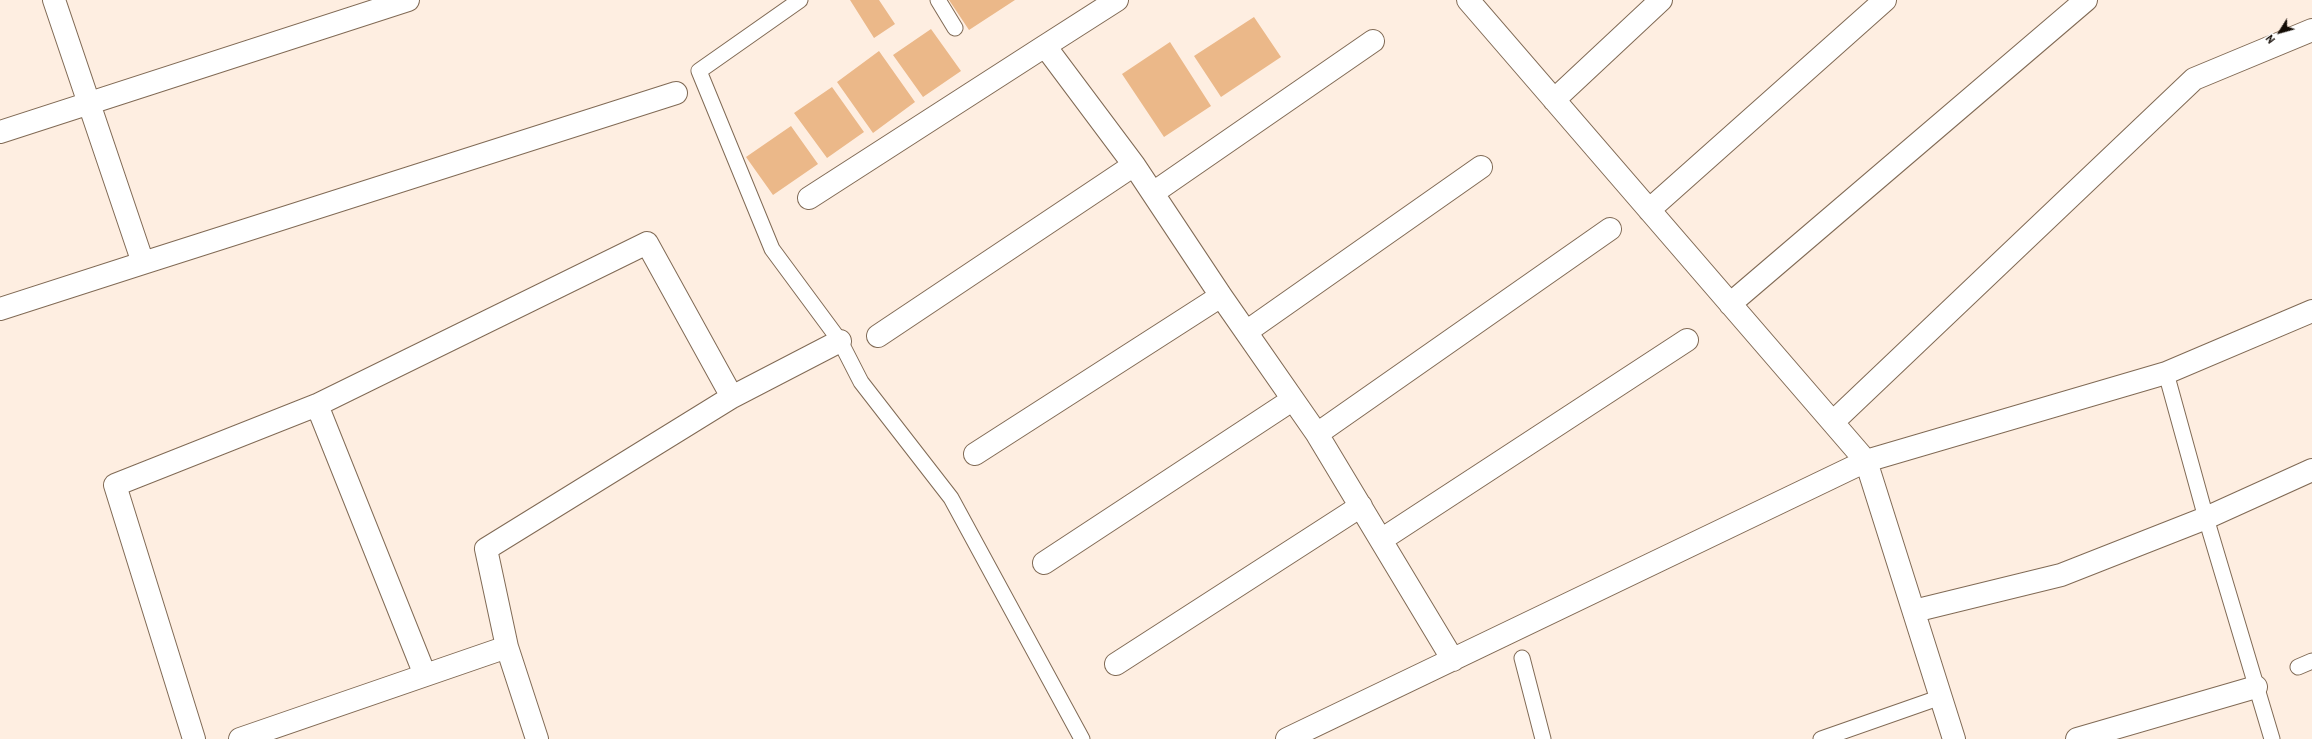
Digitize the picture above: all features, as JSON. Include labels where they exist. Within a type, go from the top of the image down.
[{"type":"street","points":[[54,0],[143,264]]},
{"type":"street","points":[[0,132],[408,0]]},
{"type":"street","points":[[809,198],[1117,0]]},
{"type":"street","points":[[1468,0],[1866,461],[1954,739]]},
{"type":"street","points":[[1554,100],[1661,0]]},
{"type":"street","points":[[1649,210],[1885,0]]},
{"type":"street","points":[[1730,304],[2086,0]]},
{"type":"street","points":[[1833,422],[2194,79],[2312,30]]},
{"type":"street","points":[[1153,193],[1373,41]]},
{"type":"street","points":[[1045,46],[1134,165],[1221,296],[1317,434],[1453,660]]},
{"type":"street","points":[[0,309],[676,93]]},
{"type":"street","points":[[878,336],[1134,165]]},
{"type":"street","points":[[1246,332],[1481,167]]},
{"type":"street","points":[[1317,434],[1610,228]]},
{"type":"street","points":[[194,739],[115,485],[317,405],[647,243],[732,398]]},
{"type":"street","points":[[975,454],[1221,296]]},
{"type":"street","points":[[1287,739],[1866,461],[2166,373],[2312,311]]},
{"type":"street","points":[[1381,540],[1686,340]]},
{"type":"street","points":[[537,739],[507,647],[486,549],[732,398],[840,341]]},
{"type":"street","points":[[1044,563],[1292,400]]},
{"type":"street","points":[[317,405],[425,675]]},
{"type":"street","points":[[1914,611],[2061,574],[2206,518],[2312,470]]},
{"type":"street","points":[[1116,664],[1361,506]]},
{"type":"street","points":[[240,739],[507,647]]},
{"type":"street","points":[[2077,739],[2256,687]]},
{"type":"lane","points":[[800,0],[699,71],[772,249],[840,341],[861,382],[951,498],[1082,739]]},
{"type":"lane","points":[[938,0],[955,28]]},
{"type":"lane","points":[[2166,373],[2206,518],[2272,739]]},
{"type":"lane","points":[[1522,658],[1543,739]]},
{"type":"lane","points":[[2298,667],[2312,661]]},
{"type":"lane","points":[[1821,739],[1941,697]]},
{"type":"building","points":[[850,0],[879,0],[895,24],[874,38]]},
{"type":"building","points":[[949,0],[1015,0],[969,30]]},
{"type":"building","points":[[1254,17],[1281,57],[1221,97],[1194,56]]},
{"type":"building","points":[[931,29],[961,71],[923,97],[893,55]]},
{"type":"building","points":[[1170,42],[1211,106],[1164,137],[1122,74]]},
{"type":"building","points":[[879,51],[915,102],[873,133],[837,82]]},
{"type":"building","points":[[832,87],[864,132],[827,158],[794,113]]},
{"type":"building","points":[[791,126],[818,164],[773,195],[746,157]]}]
